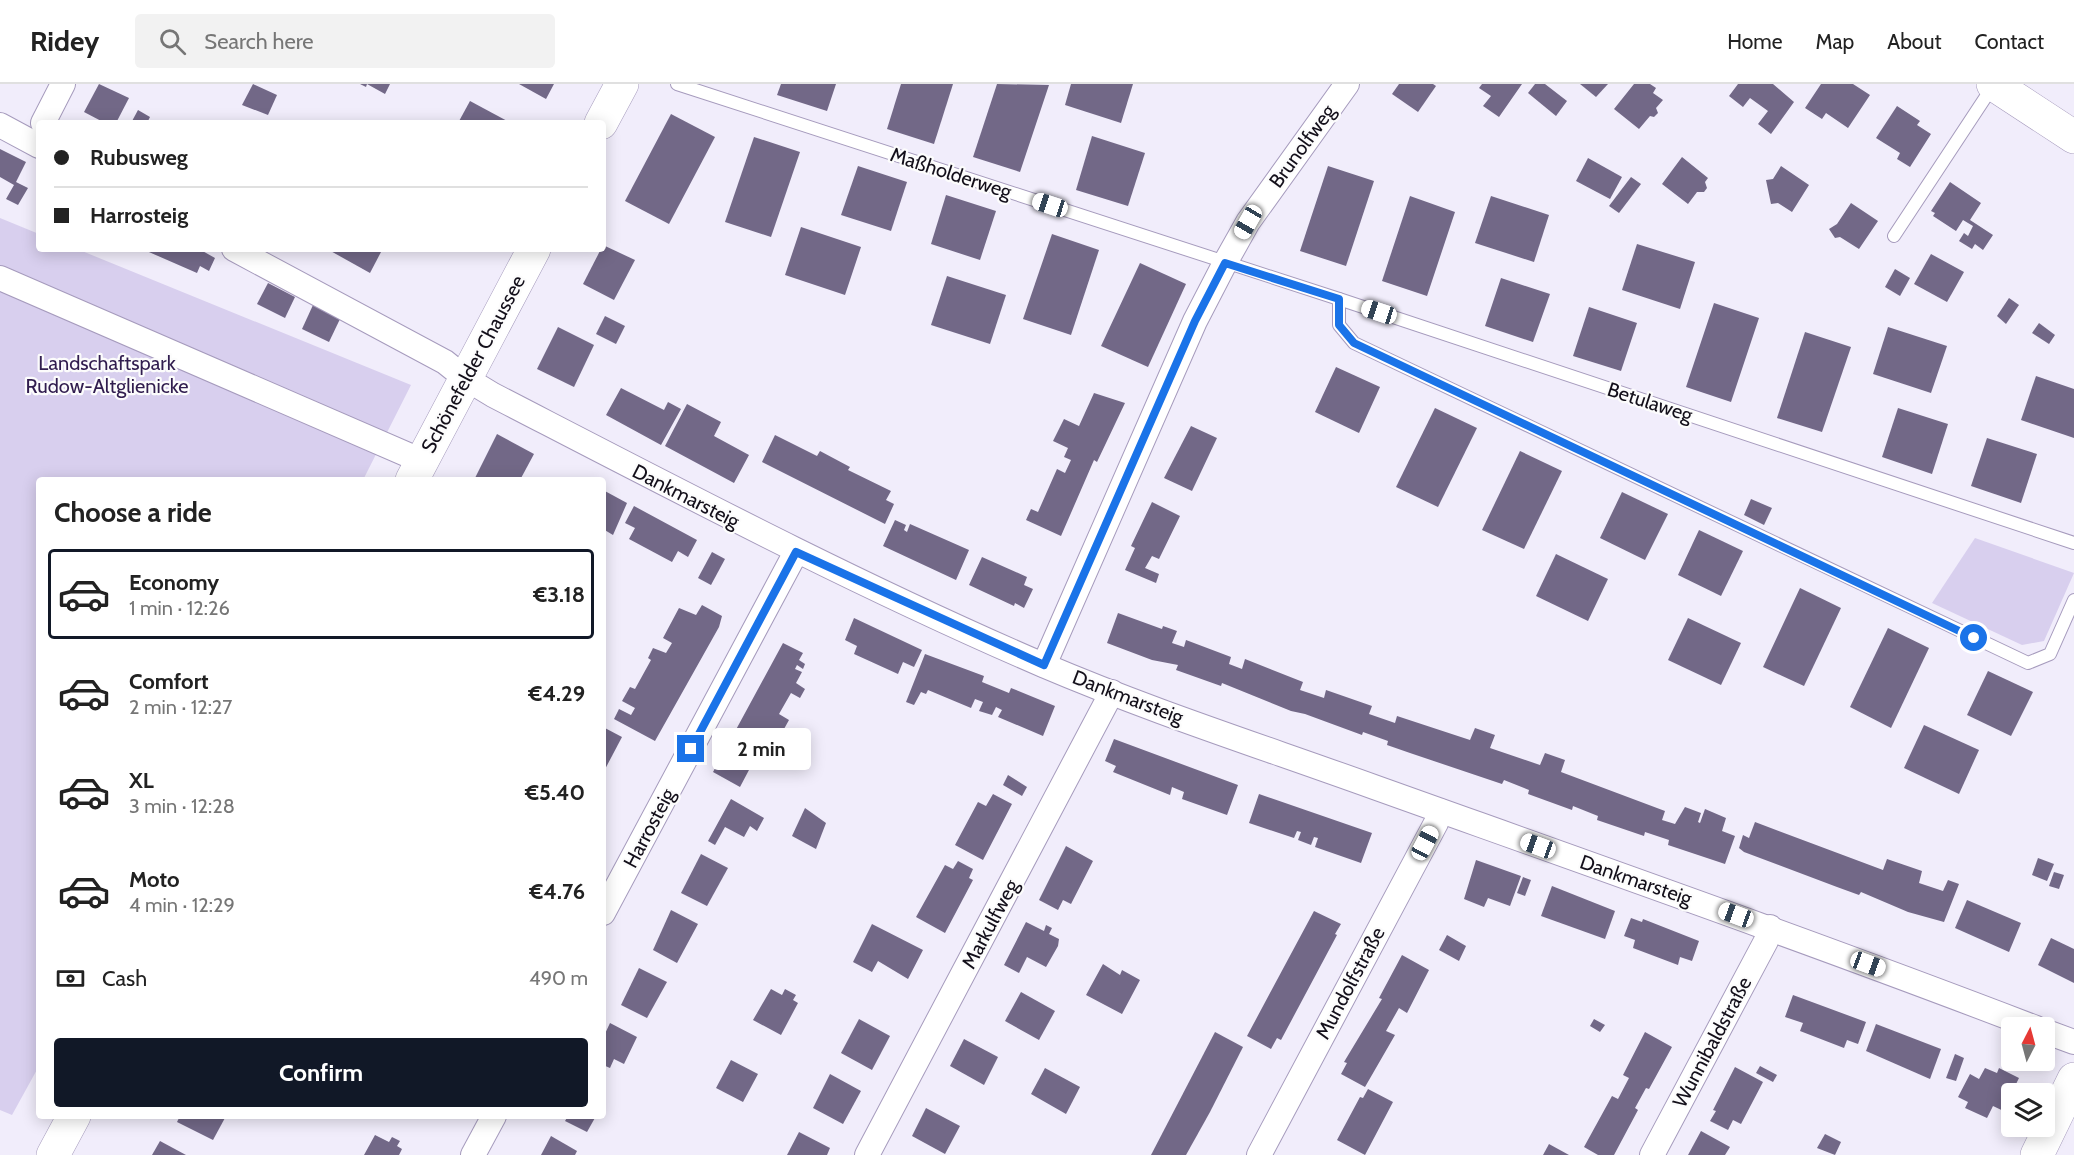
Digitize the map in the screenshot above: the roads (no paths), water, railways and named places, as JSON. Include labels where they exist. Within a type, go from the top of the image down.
[{"type":"main road","points":[[602,120],[621,84]]},
{"type":"main road","points":[[1993,84],[2074,137]]},
{"type":"main road","name":"Schönefelder Chaussee","points":[[417,470],[532,252]]},
{"type":"main road","points":[[2037,1155],[2074,1079]]},
{"type":"main road","points":[[53,1155],[73,1119]]},
{"type":"street","points":[[45,120],[63,84]]},
{"type":"street","name":"Brunolfweg","points":[[1044,665],[1195,321],[1225,263],[1248,222],[1345,84]]},
{"type":"street","points":[[0,125],[36,134]]},
{"type":"street","name":"Dankmarsteig","points":[[240,252],[445,362],[465,378],[796,552],[1044,665],[1112,692],[1440,811],[1770,927],[2007,1017]]},
{"type":"street","points":[[0,278],[417,470]]},
{"type":"street","name":"Harrosteig","points":[[606,907],[796,552]]},
{"type":"street","name":"Markulfweg","points":[[867,1155],[1112,692]]},
{"type":"street","name":"Mundolfstraße","points":[[1259,1155],[1436,823],[1440,811]]},
{"type":"street","name":"Wunnibaldstraße","points":[[1652,1155],[1766,941],[1770,927]]},
{"type":"street","points":[[2055,1035],[2074,1042]]},
{"type":"street","points":[[473,1155],[492,1119]]},
{"type":"lane","name":"Maßholderweg","points":[[676,84],[1225,263]]},
{"type":"lane","points":[[1894,236],[1993,84]]},
{"type":"lane","name":"Betulaweg","points":[[1225,263],[2074,543]]},
{"type":"lane","points":[[1339,299],[1339,325],[1354,343],[2028,663],[2050,654],[2074,600]]},
{"type":"park label","name":"Landschaftspark Rudow-Altglienicke","points":[[107,374]]}]
